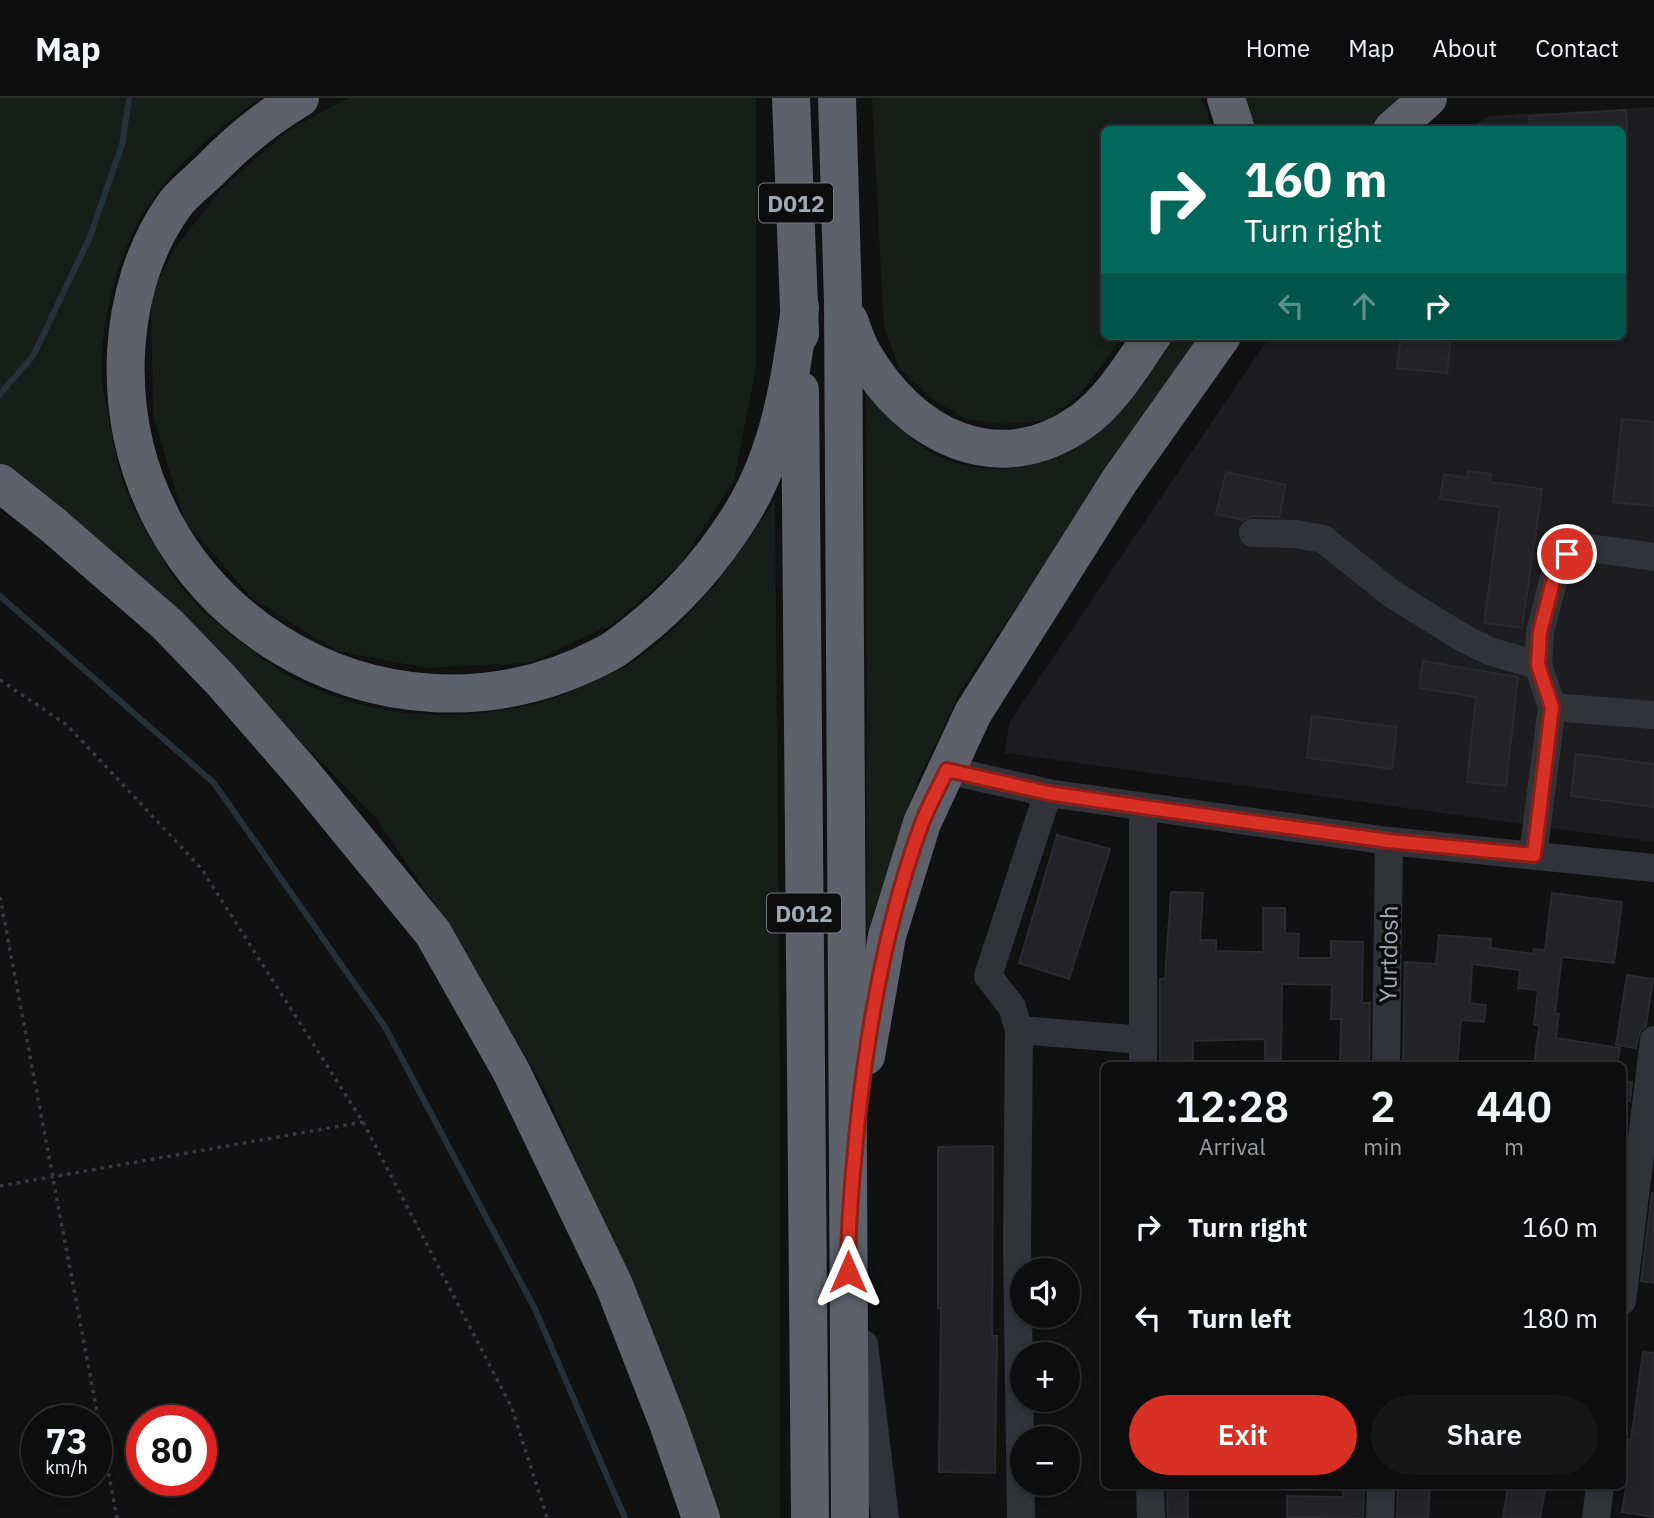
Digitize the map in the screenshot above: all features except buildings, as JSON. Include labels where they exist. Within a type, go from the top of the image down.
[{"type":"highway","points":[[300,98],[274,113],[240,139],[177,202],[153,240],[137,283],[127,329],[125,376],[131,424],[142,471],[161,516],[187,560],[223,602],[263,635],[308,662],[355,680],[404,691],[459,695],[511,689],[562,674],[607,654],[648,624],[685,590],[717,551],[744,509],[780,423],[791,377],[800,307]]},
{"type":"highway","name":"D012","points":[[791,98],[800,307],[810,1518]]},
{"type":"highway","name":"D012","points":[[837,98],[843,302],[850,1518]]},
{"type":"highway","points":[[1226,98],[1235,126]]},
{"type":"highway","points":[[1396,126],[1428,98]]},
{"type":"highway","points":[[843,302],[862,353],[892,396],[912,415],[954,440],[1002,450],[1030,445],[1056,436],[1081,422],[1119,383],[1149,340]]},
{"type":"highway","points":[[848,1218],[862,1079],[873,1006],[887,936],[922,823],[973,713],[1040,604],[1120,480],[1219,340]]},
{"type":"highway","points":[[0,483],[53,525],[167,624],[221,680],[302,773],[433,933],[511,1071],[614,1284],[701,1518]]},
{"type":"street","points":[[1253,533],[1296,534],[1323,539],[1392,594],[1463,638],[1489,651],[1538,665]]},
{"type":"street","points":[[1534,855],[1552,707],[1538,665],[1540,632],[1554,578],[1567,554],[1589,548],[1654,557]]},
{"type":"street","points":[[1552,707],[1654,715]]},
{"type":"street","points":[[947,770],[1048,793],[1143,807],[1389,841],[1654,868]]},
{"type":"street","points":[[1021,1518],[1017,1244],[1019,1030],[1012,1007],[988,976],[1048,793]]},
{"type":"street","points":[[1019,1030],[1143,1053],[1143,807]]},
{"type":"street","name":"Yurtdosh","points":[[1386,1062],[1389,841]]},
{"type":"street","points":[[1626,1268],[1654,1040]]},
{"type":"street","points":[[848,1218],[885,1518]]},
{"type":"street","points":[[1150,1489],[1151,1518]]},
{"type":"street","points":[[1380,1518],[1381,1489]]},
{"type":"street","points":[[1596,1518],[1600,1489]]},
{"type":"path","points":[[0,680],[67,725],[201,868],[363,1122],[512,1408],[547,1518]]},
{"type":"path","points":[[0,897],[117,1518]]},
{"type":"path","points":[[0,1186],[363,1122]]},
{"type":"shaded area","points":[[0,98],[260,98],[223,126],[188,158],[144,212],[119,267],[108,306],[102,346],[102,383],[125,488],[138,517],[176,581],[200,608],[240,642],[271,665],[308,686],[348,701],[390,711],[432,715],[475,714],[517,708],[558,696],[628,665],[678,625],[714,586],[775,500],[780,1076],[780,1518],[717,1518],[691,1433],[546,1091],[442,915],[376,818],[178,617],[0,467]]},
{"type":"shaded area","points":[[348,98],[756,98],[756,368],[734,480],[680,565],[613,624],[529,663],[426,668],[337,651],[253,599],[185,522],[153,415],[151,295],[173,251],[221,189],[289,130]]},
{"type":"shaded area","points":[[872,98],[1201,98],[1208,112],[1210,126],[1101,126],[1101,340],[1121,340],[1079,395],[1045,421],[1005,424],[966,419],[932,399],[899,368],[884,327]]},
{"type":"shaded area","points":[[1246,98],[1402,98],[1372,126],[1253,126]]},
{"type":"shaded area","points":[[1654,107],[1654,842],[1005,753],[1009,723],[1267,340],[1626,340],[1626,126],[1472,126],[1490,116]]},
{"type":"shaded area","points":[[1167,340],[1197,340],[963,686],[917,782],[867,933],[866,392],[908,435],[928,450],[954,463],[990,469],[1027,466],[1062,455],[1095,434],[1126,399]]},
{"type":"waterway","points":[[0,394],[33,356],[89,239],[122,145],[129,99]]},
{"type":"waterway","points":[[0,596],[214,783],[385,1027],[535,1309],[625,1518]]},
{"type":"route","points":[[848,1272],[848,1218],[862,1079],[873,1006],[887,936],[922,823],[947,770],[1048,793],[1143,807],[1389,841],[1534,855],[1552,707],[1538,665],[1540,632],[1554,578],[1567,554]]}]
